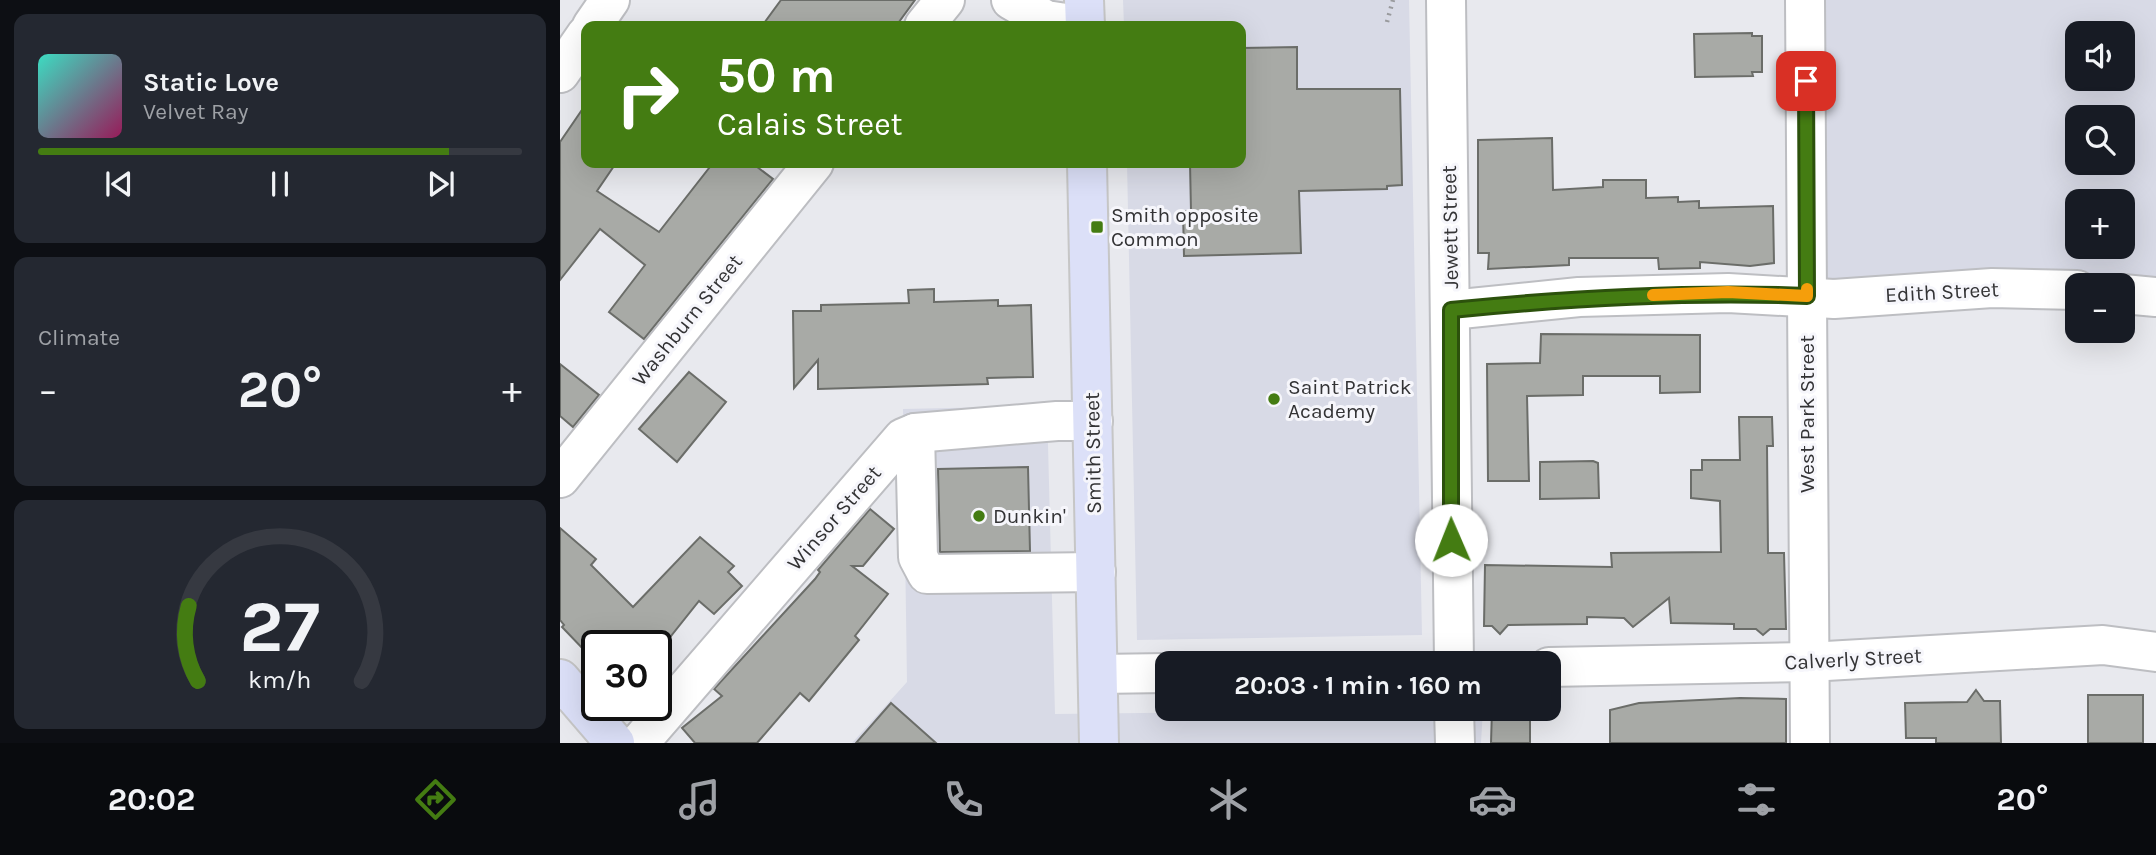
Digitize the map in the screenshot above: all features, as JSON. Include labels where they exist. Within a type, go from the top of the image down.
[{"type":"main road","points":[[1084,0],[1085,21]]},
{"type":"main road","name":"Smith Street","points":[[1087,168],[1099,743]]},
{"type":"main road","points":[[560,679],[615,743]]},
{"type":"street","points":[[595,21],[610,0]]},
{"type":"street","points":[[928,21],[945,0]]},
{"type":"street","points":[[1011,0],[1052,21]]},
{"type":"street","name":"Jewett Street","points":[[1446,0],[1454,651]]},
{"type":"street","name":"West Park Street","points":[[1805,0],[1810,743]]},
{"type":"street","points":[[560,73],[581,42]]},
{"type":"street","name":"Washburn Street","points":[[560,478],[810,168]]},
{"type":"street","name":"Edith Street","points":[[1451,310],[1579,297],[1728,292],[1834,299],[1992,288],[2065,290]]},
{"type":"street","points":[[2135,295],[2156,297]]},
{"type":"street","points":[[1093,421],[1057,421],[915,433],[918,556],[927,574],[1096,572]]},
{"type":"street","name":"Winsor Street","points":[[639,743],[903,438],[915,433]]},
{"type":"street","name":"Calverly Street","points":[[1561,667],[1809,662],[2103,645],[2156,652]]},
{"type":"street","points":[[1098,674],[1155,673]]},
{"type":"street","points":[[1454,721],[1455,743]]},
{"type":"path","points":[[1387,22],[1393,0]]},
{"type":"shaded area","name":"Saint Patrick Academy","points":[[1123,0],[1409,0],[1422,635],[1137,640],[1127,168],[1246,168],[1246,21],[1124,21]]},
{"type":"shaded area","points":[[1807,0],[2156,0],[2156,286],[2135,286],[2135,273],[2065,273],[2065,286],[1813,287]]},
{"type":"shaded area","points":[[1047,406],[1055,714],[1155,713],[1155,721],[1482,721],[1481,743],[852,743],[907,682],[903,409]]},
{"type":"building","points":[[781,0],[915,0],[900,21],[766,21]]},
{"type":"building","points":[[1752,33],[1752,36],[1762,36],[1762,72],[1752,72],[1753,76],[1695,77],[1694,34]]},
{"type":"building","points":[[1297,47],[1297,89],[1400,89],[1402,185],[1387,186],[1387,189],[1299,191],[1301,253],[1184,256],[1183,211],[1191,211],[1190,168],[1246,168],[1246,48]]},
{"type":"building","points":[[581,111],[581,168],[613,168],[597,191],[659,232],[709,168],[759,168],[773,179],[644,339],[609,312],[645,265],[600,229],[560,280],[560,142]]},
{"type":"building","points":[[1552,138],[1553,190],[1603,187],[1603,180],[1646,180],[1646,198],[1678,197],[1678,202],[1699,201],[1699,208],[1773,206],[1774,263],[1750,266],[1700,262],[1700,268],[1659,269],[1658,258],[1569,258],[1569,265],[1488,269],[1489,253],[1478,253],[1478,140]]},
{"type":"building","points":[[934,289],[934,302],[998,300],[998,306],[1031,305],[1033,377],[987,378],[988,384],[818,389],[818,360],[794,388],[793,311],[821,311],[821,305],[909,303],[908,290]]},
{"type":"building","points":[[1541,334],[1700,335],[1700,392],[1660,393],[1660,376],[1583,376],[1583,395],[1527,396],[1529,481],[1488,481],[1487,364],[1540,363]]},
{"type":"building","points":[[560,364],[599,395],[573,427],[560,416]]},
{"type":"building","points":[[689,372],[726,402],[677,462],[639,429]]},
{"type":"building","points":[[1739,417],[1772,417],[1773,446],[1767,446],[1768,553],[1784,553],[1786,629],[1770,629],[1763,635],[1756,629],[1734,629],[1734,624],[1671,623],[1669,598],[1633,627],[1624,618],[1587,617],[1587,624],[1508,625],[1500,634],[1492,626],[1484,626],[1485,565],[1612,567],[1611,553],[1721,552],[1720,501],[1691,498],[1691,470],[1702,470],[1702,460],[1740,460]]},
{"type":"building","points":[[1540,462],[1598,463],[1599,498],[1540,499]]},
{"type":"building","name":"Dunkin'","points":[[1028,467],[1030,551],[940,552],[938,469]]},
{"type":"building","points":[[870,509],[894,529],[863,566],[852,566],[888,594],[855,636],[859,640],[809,701],[800,693],[757,743],[695,743],[682,728],[722,696],[714,689],[815,579],[820,572],[818,570]]},
{"type":"building","points":[[560,528],[596,559],[591,565],[633,607],[700,537],[734,566],[728,572],[742,586],[714,614],[699,601],[672,635],[672,630],[581,630],[581,647],[562,627],[564,625],[560,620]]},
{"type":"building","points":[[1976,690],[1984,701],[2000,701],[2001,743],[1936,743],[1936,738],[1906,738],[1905,703],[1967,702]]},
{"type":"building","points":[[2088,695],[2143,695],[2143,743],[2088,743]]},
{"type":"building","points":[[1740,698],[1786,699],[1786,743],[1610,743],[1610,710],[1639,703]]},
{"type":"building","points":[[891,703],[936,743],[856,743]]},
{"type":"building","points":[[1492,721],[1530,721],[1530,743],[1491,743]]},
{"type":"slow traffic","points":[[1653,295],[1728,292],[1807,296],[1807,289]]},
{"type":"place","name":"Smith opposite Common","points":[[1097,227]]},
{"type":"place","name":"Saint Patrick Academy","points":[[1274,399]]},
{"type":"place","name":"Dunkin'","points":[[979,516]]},
{"type":"route","points":[[1451,540],[1451,310],[1579,297],[1728,292],[1807,296],[1806,81]]}]
